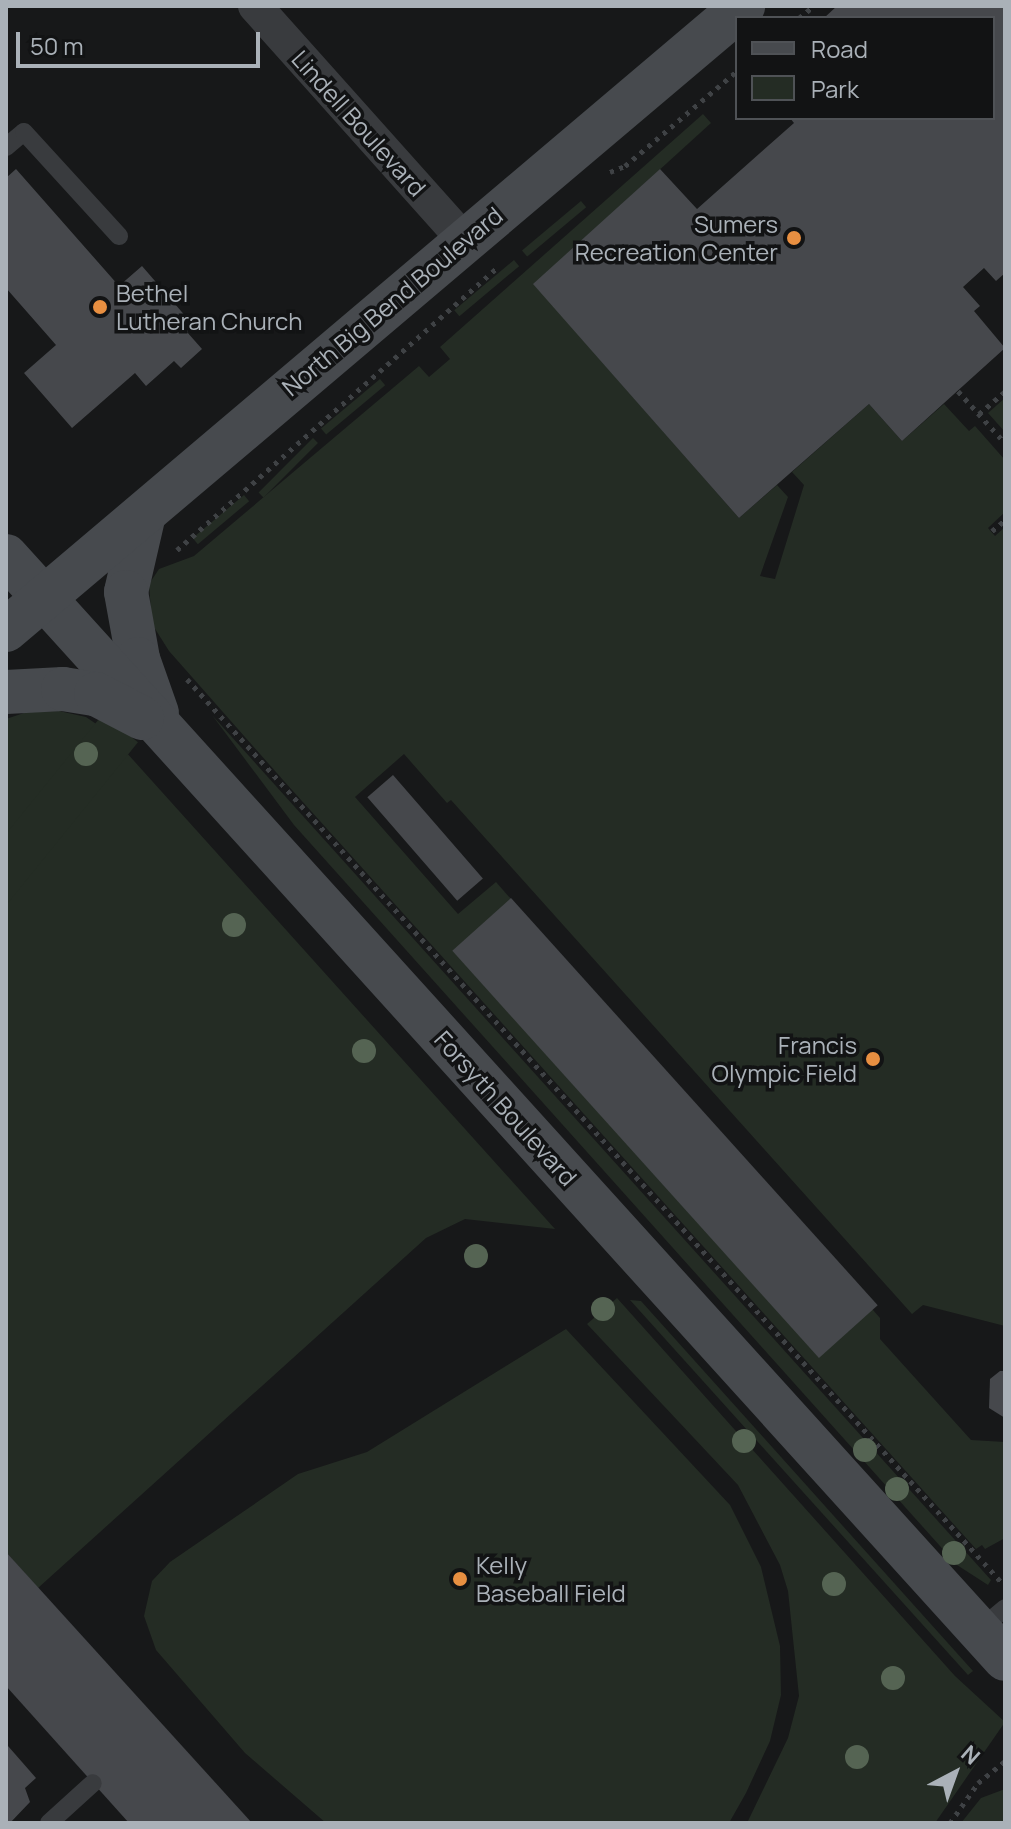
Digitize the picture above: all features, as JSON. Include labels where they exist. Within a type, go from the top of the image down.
[{"type":"main road","name":"North Big Bend Boulevard","points":[[6,630],[743,6]]},
{"type":"main road","points":[[144,514],[126,592],[138,659],[164,731]]},
{"type":"main road","name":"Forsyth Boulevard","points":[[6,556],[996,1632]]},
{"type":"main road","points":[[6,692],[63,689],[96,694],[164,731]]},
{"type":"street","name":"Lindell Boulevard","points":[[255,6],[464,240]]},
{"type":"lane","points":[[6,147],[24,132],[119,236]]},
{"type":"lane","points":[[49,1823],[93,1783]]},
{"type":"path","points":[[605,173],[625,166],[735,73]]},
{"type":"path","points":[[163,558],[176,551],[499,267]]},
{"type":"path","points":[[958,391],[1005,443]]},
{"type":"path","points":[[979,414],[1005,391]]},
{"type":"path","points":[[992,531],[1005,520]]},
{"type":"path","points":[[179,670],[1003,1584]]},
{"type":"path","points":[[950,1823],[978,1783],[1005,1761]]},
{"type":"green space","points":[[703,114],[711,123],[534,284],[739,518],[777,485],[788,497],[760,576],[775,579],[804,485],[792,472],[869,404],[902,441],[944,404],[969,431],[975,426],[1005,460],[1005,512],[988,528],[995,536],[1005,527],[1005,1326],[923,1305],[912,1314],[451,800],[447,803],[404,754],[355,797],[458,914],[496,882],[880,1318],[880,1339],[971,1440],[1005,1442],[1005,1538],[985,1549],[982,1545],[976,1549],[283,780],[169,651],[152,624],[149,584],[159,569],[194,556],[419,366],[429,377],[450,359],[440,347]]},
{"type":"green space","points":[[581,201],[586,207],[527,257],[522,250]]},
{"type":"green space","points":[[514,260],[519,266],[459,316],[454,310]]},
{"type":"green space","points":[[380,379],[385,385],[326,435],[321,428]]},
{"type":"green space","points":[[1005,398],[1005,432],[988,413]]},
{"type":"green space","points":[[313,438],[318,443],[264,497],[259,492]]},
{"type":"green space","points":[[244,495],[249,501],[198,544],[193,538]]},
{"type":"green space","points":[[59,711],[86,717],[108,732],[555,1229],[465,1219],[426,1238],[38,1588],[6,1552],[6,719],[27,712]]},
{"type":"green space","points":[[103,714],[138,742],[6,905],[6,834]]},
{"type":"green space","points":[[212,715],[991,1580],[988,1585],[957,1565],[294,825]]},
{"type":"green space","points":[[617,1298],[955,1676],[1005,1722],[935,1823],[747,1823],[788,1738],[799,1696],[788,1591],[780,1565],[738,1485],[587,1324]]},
{"type":"green space","points":[[630,1300],[641,1301],[973,1671],[968,1675]]},
{"type":"green space","name":"Kelly Baseball Field","points":[[566,1329],[730,1505],[761,1567],[780,1646],[781,1695],[770,1741],[746,1793],[729,1823],[326,1823],[245,1753],[156,1650],[144,1616],[152,1581],[170,1562],[298,1474],[367,1452]]},
{"type":"green space","points":[[1005,1789],[1005,1823],[961,1823],[981,1798]]},
{"type":"building","name":"Sumers Recreation Center","points":[[837,6],[1005,6],[1005,273],[996,281],[984,268],[963,287],[980,306],[974,311],[1005,348],[902,441],[869,404],[739,518],[533,284],[660,169],[697,209],[794,123],[792,120],[995,120],[995,16],[826,16]]},
{"type":"building","name":"Bethel Lutheran Church","points":[[16,169],[119,286],[142,266],[194,326],[187,332],[202,349],[181,368],[174,361],[146,386],[135,373],[72,428],[24,373],[56,345],[6,288],[6,178]]},
{"type":"building","points":[[393,775],[483,878],[457,901],[367,797]]},
{"type":"building","points":[[511,898],[878,1305],[819,1358],[452,951]]},
{"type":"building","points":[[1005,1371],[1005,1418],[989,1408],[990,1379]]},
{"type":"building","points":[[6,1552],[252,1823],[129,1823],[6,1686]]},
{"type":"building","points":[[8,1746],[36,1778],[25,1788],[30,1802],[10,1823],[6,1823]]},
{"type":"place","name":"Sumers Recreation Center","points":[[794,238]]},
{"type":"place","name":"Bethel Lutheran Church","points":[[100,307]]},
{"type":"place","name":"Francis Olympic Field","points":[[873,1059]]},
{"type":"place","name":"Kelly Baseball Field","points":[[460,1579]]}]
